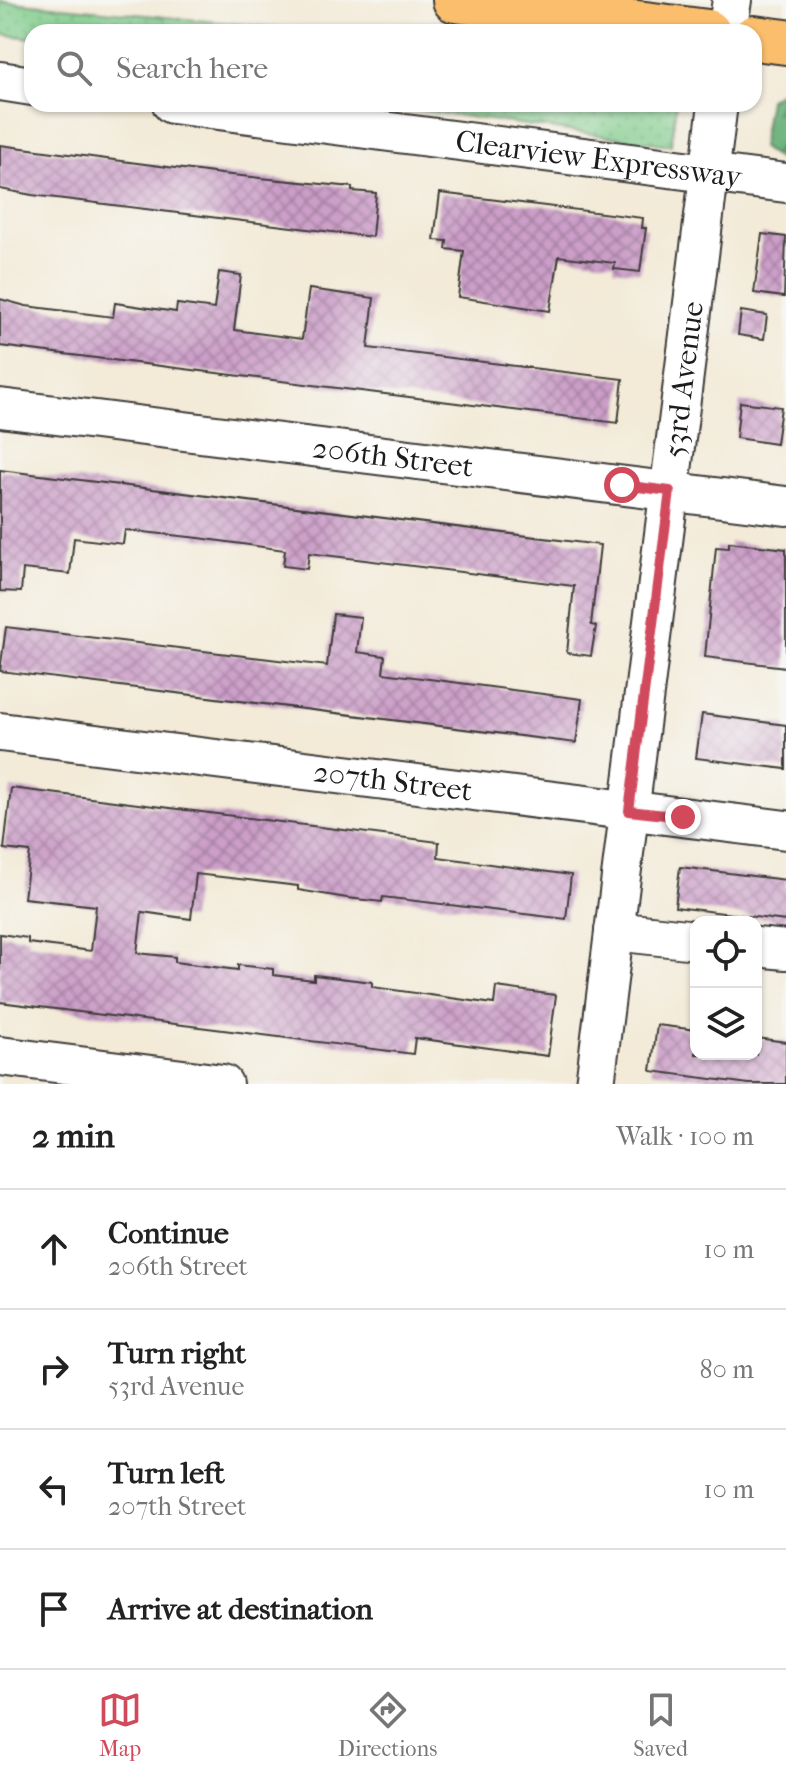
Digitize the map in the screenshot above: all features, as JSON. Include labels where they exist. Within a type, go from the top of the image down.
[{"type":"highway","points":[[455,0],[645,24]]},
{"type":"highway","points":[[762,39],[786,42]]},
{"type":"street","points":[[728,24],[732,0]]},
{"type":"street","points":[[0,81],[24,85]]},
{"type":"street","name":"Clearview Expressway","points":[[233,112],[786,183]]},
{"type":"street","name":"53rd Avenue","points":[[595,1084],[716,116]]},
{"type":"street","name":"206th Street","points":[[0,408],[786,506]]},
{"type":"street","name":"207th Street","points":[[0,732],[786,830]]},
{"type":"street","points":[[614,931],[690,939]]},
{"type":"street","points":[[762,948],[786,950]]},
{"type":"street","points":[[0,1056],[223,1084]]},
{"type":"green space","points":[[0,1],[238,24],[24,24],[24,37],[0,34]]},
{"type":"green space","points":[[786,92],[786,160],[778,159],[761,147],[769,99]]},
{"type":"green space","points":[[433,112],[675,112],[671,145]]},
{"type":"building","points":[[0,145],[221,174],[352,187],[352,191],[376,193],[372,237],[0,189]]},
{"type":"building","points":[[440,193],[643,218],[642,228],[646,228],[640,272],[614,269],[615,263],[559,256],[550,311],[458,297],[464,251],[446,249],[447,241],[434,240]]},
{"type":"building","points":[[762,234],[786,237],[784,297],[754,293]]},
{"type":"building","points":[[219,272],[241,275],[234,330],[302,339],[309,289],[374,298],[368,348],[623,379],[618,423],[0,346],[0,299],[26,306],[113,317],[115,303],[176,312],[177,304],[214,309]]},
{"type":"building","points":[[741,311],[767,315],[764,339],[738,335]]},
{"type":"building","points":[[740,402],[781,407],[776,444],[736,438]]},
{"type":"building","points":[[0,470],[600,545],[591,625],[596,626],[591,656],[567,653],[574,586],[309,553],[307,569],[283,566],[285,550],[199,538],[125,530],[123,544],[74,538],[70,574],[23,569],[21,592],[0,591]]},
{"type":"building","points":[[729,542],[786,549],[786,667],[705,657],[716,547],[729,548]]},
{"type":"building","points":[[333,614],[361,617],[357,652],[385,656],[383,673],[582,699],[576,743],[0,671],[6,627],[327,666]]},
{"type":"building","points":[[702,714],[786,725],[786,769],[696,758]]},
{"type":"building","points":[[11,788],[439,842],[438,857],[571,875],[566,919],[383,897],[382,902],[347,898],[298,890],[298,886],[196,874],[191,919],[142,912],[137,953],[175,957],[175,962],[238,970],[238,965],[273,969],[273,975],[314,980],[314,975],[372,982],[372,987],[494,1004],[496,987],[556,995],[548,1056],[415,1038],[413,1054],[0,1002],[0,934],[28,938],[28,943],[91,951],[96,906],[24,898],[30,852],[4,849]]},
{"type":"building","points":[[680,867],[786,880],[786,921],[675,907]]},
{"type":"building","points":[[657,1025],[690,1029],[690,1060],[762,1060],[762,1039],[786,1042],[786,1084],[749,1084],[651,1071]]},
{"type":"route","points":[[622,485],[670,491],[629,811],[683,817]]}]
